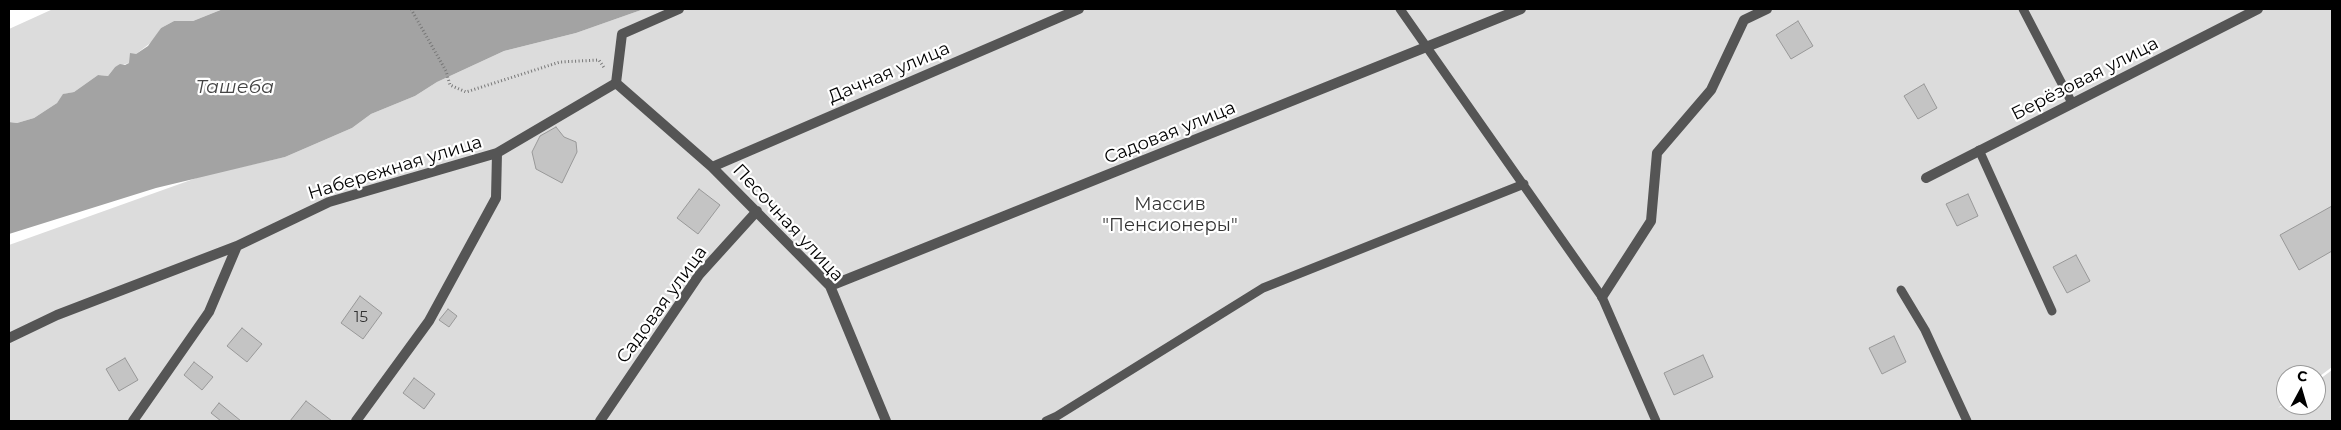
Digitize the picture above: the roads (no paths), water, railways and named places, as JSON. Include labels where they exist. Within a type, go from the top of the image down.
[{"type":"street","points":[[616,83],[622,34],[679,9]]},
{"type":"street","name":"Дачная улица","points":[[712,167],[1079,9]]},
{"type":"street","name":"Садовая улица","points":[[830,286],[1428,48],[1521,9]]},
{"type":"street","points":[[1602,297],[1651,221],[1657,153],[1711,90],[1744,20],[1767,9]]},
{"type":"street","name":"Берёзовая улица","points":[[1926,178],[2258,9]]},
{"type":"street","name":"Набережная улица","points":[[9,338],[57,315],[237,246],[329,202],[497,153],[616,83]]},
{"type":"street","name":"Песочная улица","points":[[616,83],[712,167],[830,286],[886,421]]},
{"type":"street","points":[[356,421],[429,320],[496,198],[497,153]]},
{"type":"street","name":"Садовая улица","points":[[600,421],[699,275],[757,212]]},
{"type":"street","points":[[133,421],[209,312],[237,246]]},
{"type":"lane","points":[[1400,9],[1602,297],[1656,421]]},
{"type":"lane","points":[[2023,9],[2072,103]]},
{"type":"lane","points":[[1979,150],[2052,312]]},
{"type":"lane","points":[[1046,421],[1263,288],[1524,184]]},
{"type":"lane","points":[[1901,290],[1925,330],[1966,421]]},
{"type":"water","name":"Ташеба","points":[[223,9],[644,9],[576,33],[504,51],[437,82],[415,96],[371,114],[352,128],[285,157],[156,188],[9,234],[9,122],[17,123],[34,118],[57,103],[63,94],[74,92],[98,75],[108,76],[115,67],[120,64],[125,65],[129,63],[130,53],[136,54],[148,46],[161,28],[174,21],[193,21]]},
{"type":"park label","name":"Массив \"Пенсионеры\"","points":[[1170,215]]}]
